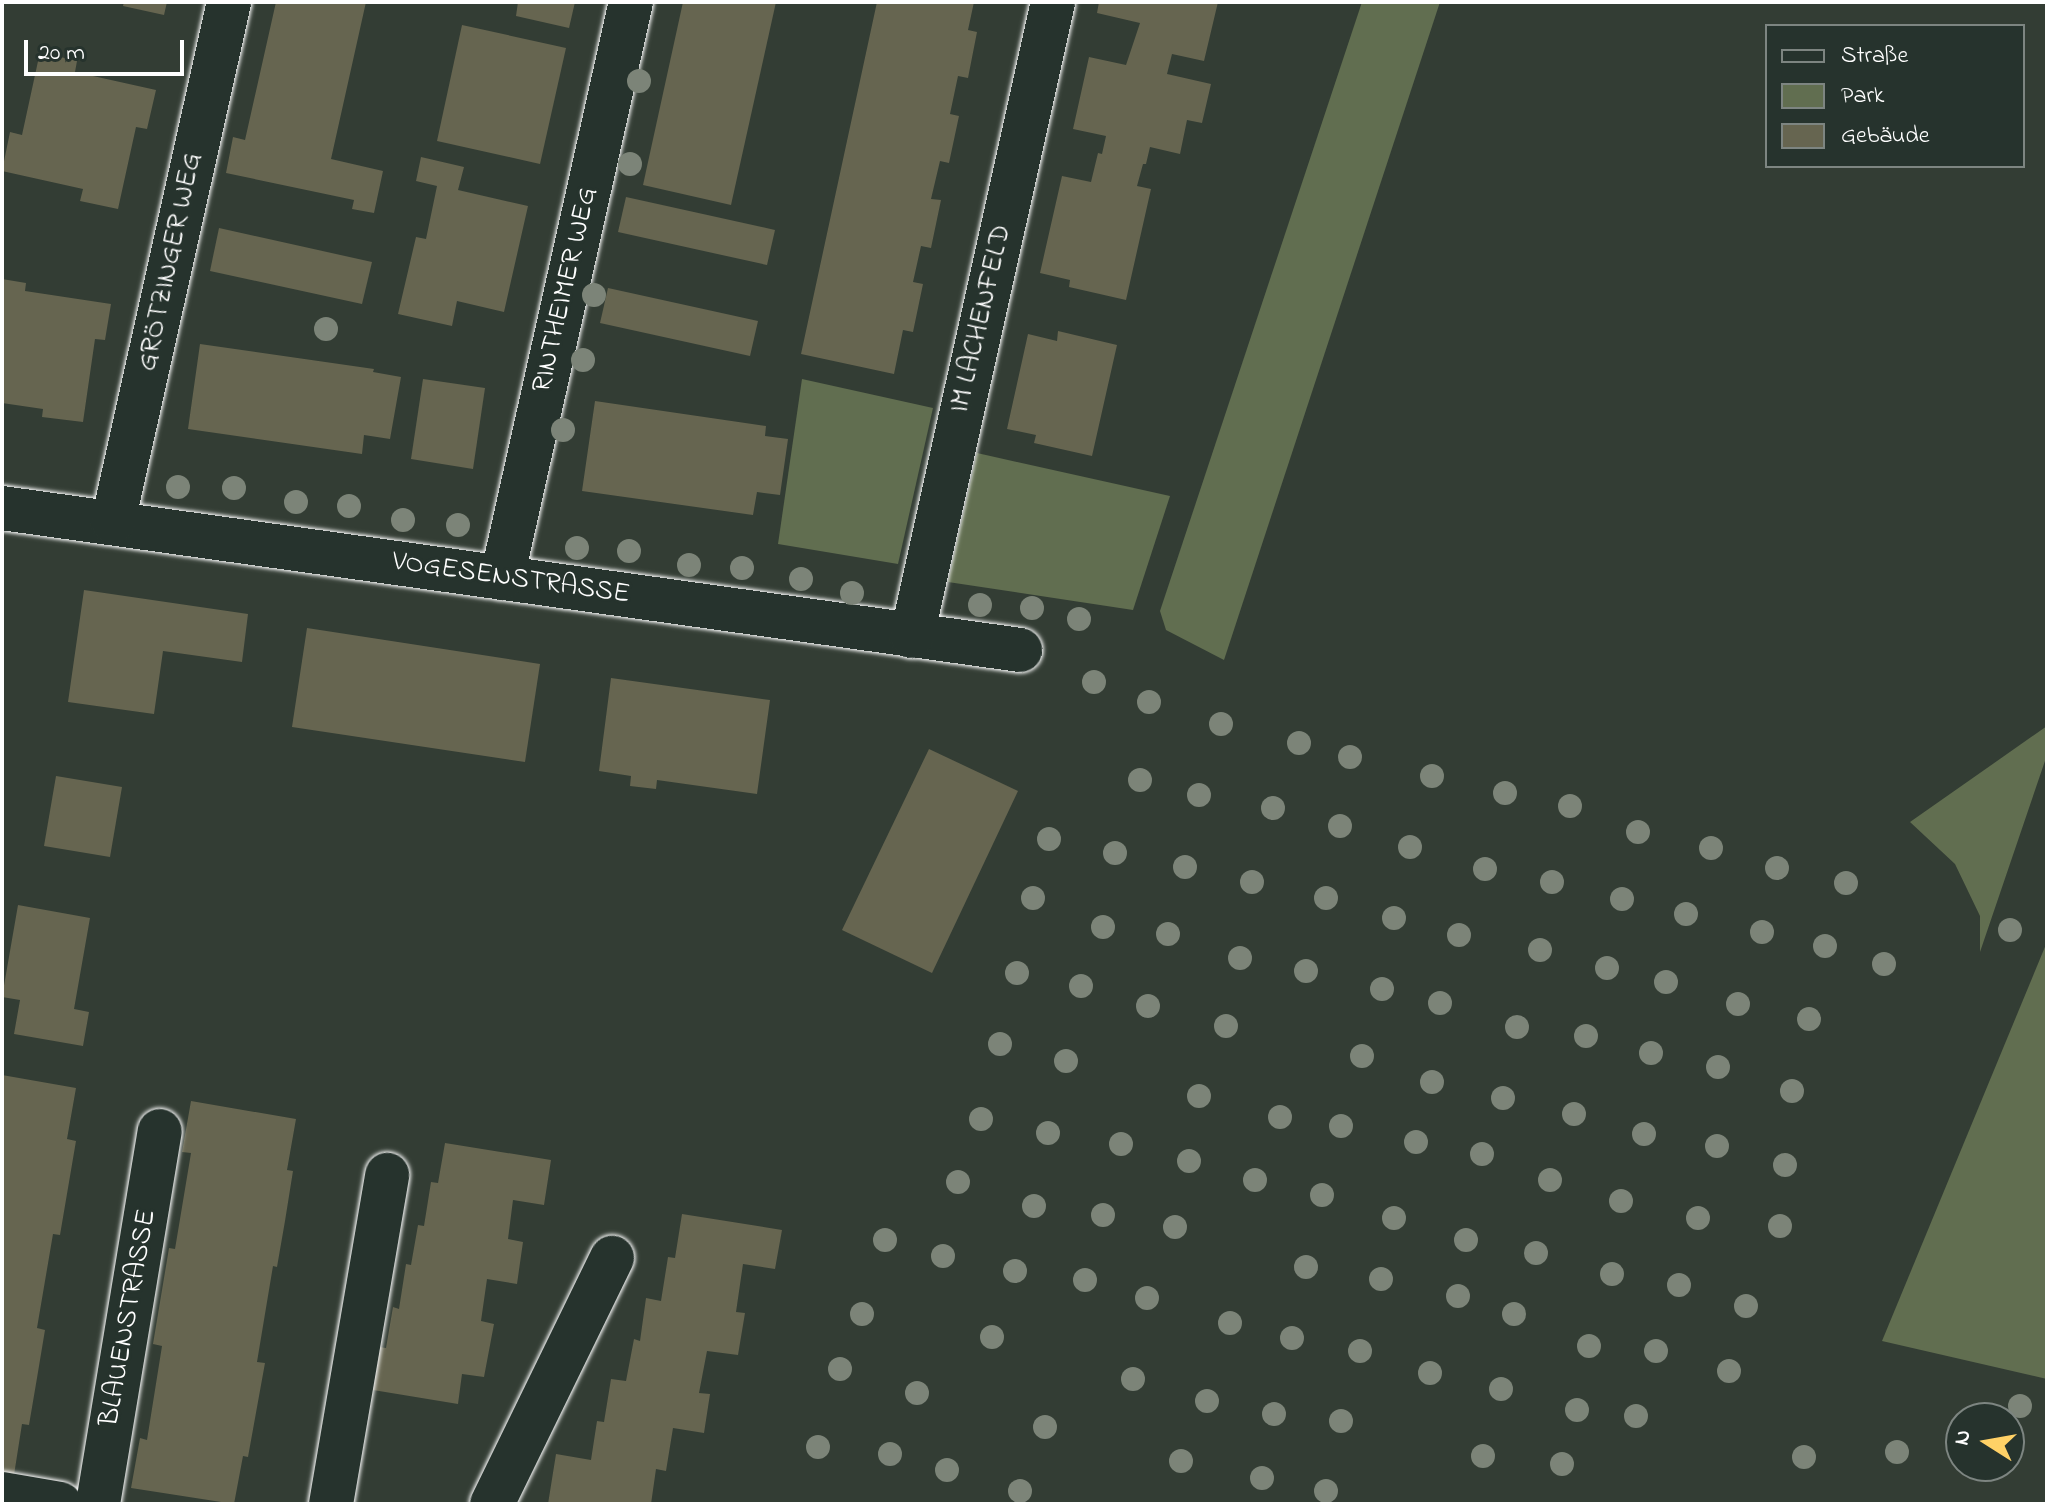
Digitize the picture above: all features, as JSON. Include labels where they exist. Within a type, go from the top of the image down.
[{"type":"street","name":"GRÖTZINGER WEG","points":[[113,522],[229,2]]},
{"type":"street","name":"RINTHEIMER WEG","points":[[502,578],[631,2]]},
{"type":"street","name":"IM LACHENFELD","points":[[912,636],[1053,2]]},
{"type":"street","name":"VOGESENSTRASSE","points":[[3,512],[113,522],[1020,650]]},
{"type":"street","name":"BLAUENSTRASSE","points":[[98,1504],[160,1131]]},
{"type":"street","points":[[331,1504],[387,1175]]},
{"type":"street","points":[[492,1504],[612,1258]]},
{"type":"street","points":[[2,1494],[60,1504]]},
{"type":"green space","points":[[1362,2],[1440,2],[1224,660],[1166,630],[1160,611]]},
{"type":"green space","points":[[802,379],[933,408],[898,564],[778,544]]},
{"type":"green space","points":[[977,453],[1170,496],[1133,610],[948,582]]},
{"type":"green space","points":[[2047,726],[2047,755],[1980,952],[1980,916],[1955,864],[1910,822]]},
{"type":"green space","points":[[2047,942],[2047,1379],[1882,1341]]},
{"type":"building","points":[[124,2],[167,2],[164,15],[123,6]]},
{"type":"building","points":[[276,2],[366,2],[331,159],[383,171],[374,213],[352,209],[354,200],[226,173],[233,137],[245,140]]},
{"type":"building","points":[[518,2],[575,2],[569,28],[516,16]]},
{"type":"building","points":[[683,2],[776,2],[731,205],[643,185]]},
{"type":"building","points":[[877,2],[974,2],[968,30],[977,32],[968,78],[958,76],[950,114],[959,116],[949,163],[940,161],[931,199],[941,200],[931,248],[921,246],[913,282],[923,284],[913,332],[903,330],[894,374],[801,354]]},
{"type":"building","points":[[1099,2],[1218,2],[1204,61],[1172,54],[1167,74],[1211,84],[1202,123],[1187,120],[1180,154],[1150,147],[1146,164],[1143,164],[1137,186],[1151,189],[1126,300],[1069,287],[1070,280],[1040,273],[1062,176],[1091,182],[1098,153],[1102,154],[1106,136],[1073,129],[1089,57],[1126,65],[1140,23],[1097,13]]},
{"type":"building","points":[[462,25],[566,48],[540,164],[437,141]]},
{"type":"building","points":[[40,52],[77,61],[75,72],[156,90],[147,129],[136,127],[118,209],[80,201],[83,189],[2,171],[10,132],[22,135]]},
{"type":"building","points":[[421,157],[464,167],[458,190],[528,206],[504,312],[457,301],[452,326],[398,314],[416,237],[426,239],[437,186],[416,181]]},
{"type":"building","points":[[626,197],[775,230],[767,265],[618,232]]},
{"type":"building","points":[[219,228],[372,262],[362,304],[210,271]]},
{"type":"building","points":[[2,279],[26,283],[25,291],[111,304],[105,340],[95,339],[83,422],[42,417],[43,409],[2,403]]},
{"type":"building","points":[[608,288],[758,321],[750,356],[600,323]]},
{"type":"building","points":[[1058,331],[1117,345],[1092,456],[1034,443],[1036,435],[1007,429],[1028,334],[1057,341]]},
{"type":"building","points":[[200,344],[374,369],[373,372],[401,377],[390,439],[364,435],[362,454],[188,429]]},
{"type":"building","points":[[423,379],[485,388],[473,469],[411,459]]},
{"type":"building","points":[[595,401],[766,426],[765,436],[788,439],[780,495],[757,492],[753,515],[582,491]]},
{"type":"building","points":[[84,590],[248,614],[242,662],[163,651],[154,714],[68,702]]},
{"type":"building","points":[[307,628],[540,664],[525,762],[292,727]]},
{"type":"building","points":[[611,678],[770,700],[757,794],[657,780],[656,789],[630,786],[631,776],[599,771]]},
{"type":"building","points":[[929,749],[1018,791],[932,973],[842,930]]},
{"type":"building","points":[[56,776],[122,787],[110,857],[44,846]]},
{"type":"building","points":[[18,905],[90,918],[74,1009],[89,1012],[83,1046],[14,1034],[20,1000],[2,997]]},
{"type":"building","points":[[2,1075],[76,1088],[67,1139],[76,1141],[60,1235],[53,1234],[37,1328],[45,1330],[29,1425],[22,1424],[14,1475],[2,1473]]},
{"type":"building","points":[[191,1101],[296,1119],[287,1170],[293,1171],[285,1221],[277,1267],[273,1266],[257,1362],[265,1363],[248,1457],[243,1456],[234,1504],[131,1488],[140,1438],[147,1440],[162,1346],[153,1344],[169,1248],[175,1249],[191,1153],[182,1152]]},
{"type":"building","points":[[445,1143],[551,1160],[544,1205],[513,1200],[508,1239],[523,1242],[517,1284],[487,1279],[481,1321],[494,1324],[484,1377],[462,1374],[458,1404],[373,1390],[379,1347],[386,1348],[393,1307],[399,1309],[406,1264],[411,1265],[418,1225],[424,1226],[431,1182],[438,1183]]},
{"type":"building","points":[[682,1214],[782,1230],[775,1269],[743,1264],[736,1312],[745,1313],[738,1355],[707,1351],[699,1393],[710,1394],[704,1433],[673,1428],[666,1471],[656,1469],[651,1504],[548,1504],[556,1454],[591,1460],[597,1421],[604,1422],[611,1379],[626,1381],[634,1339],[640,1341],[646,1298],[661,1301],[668,1257],[675,1258]]}]
